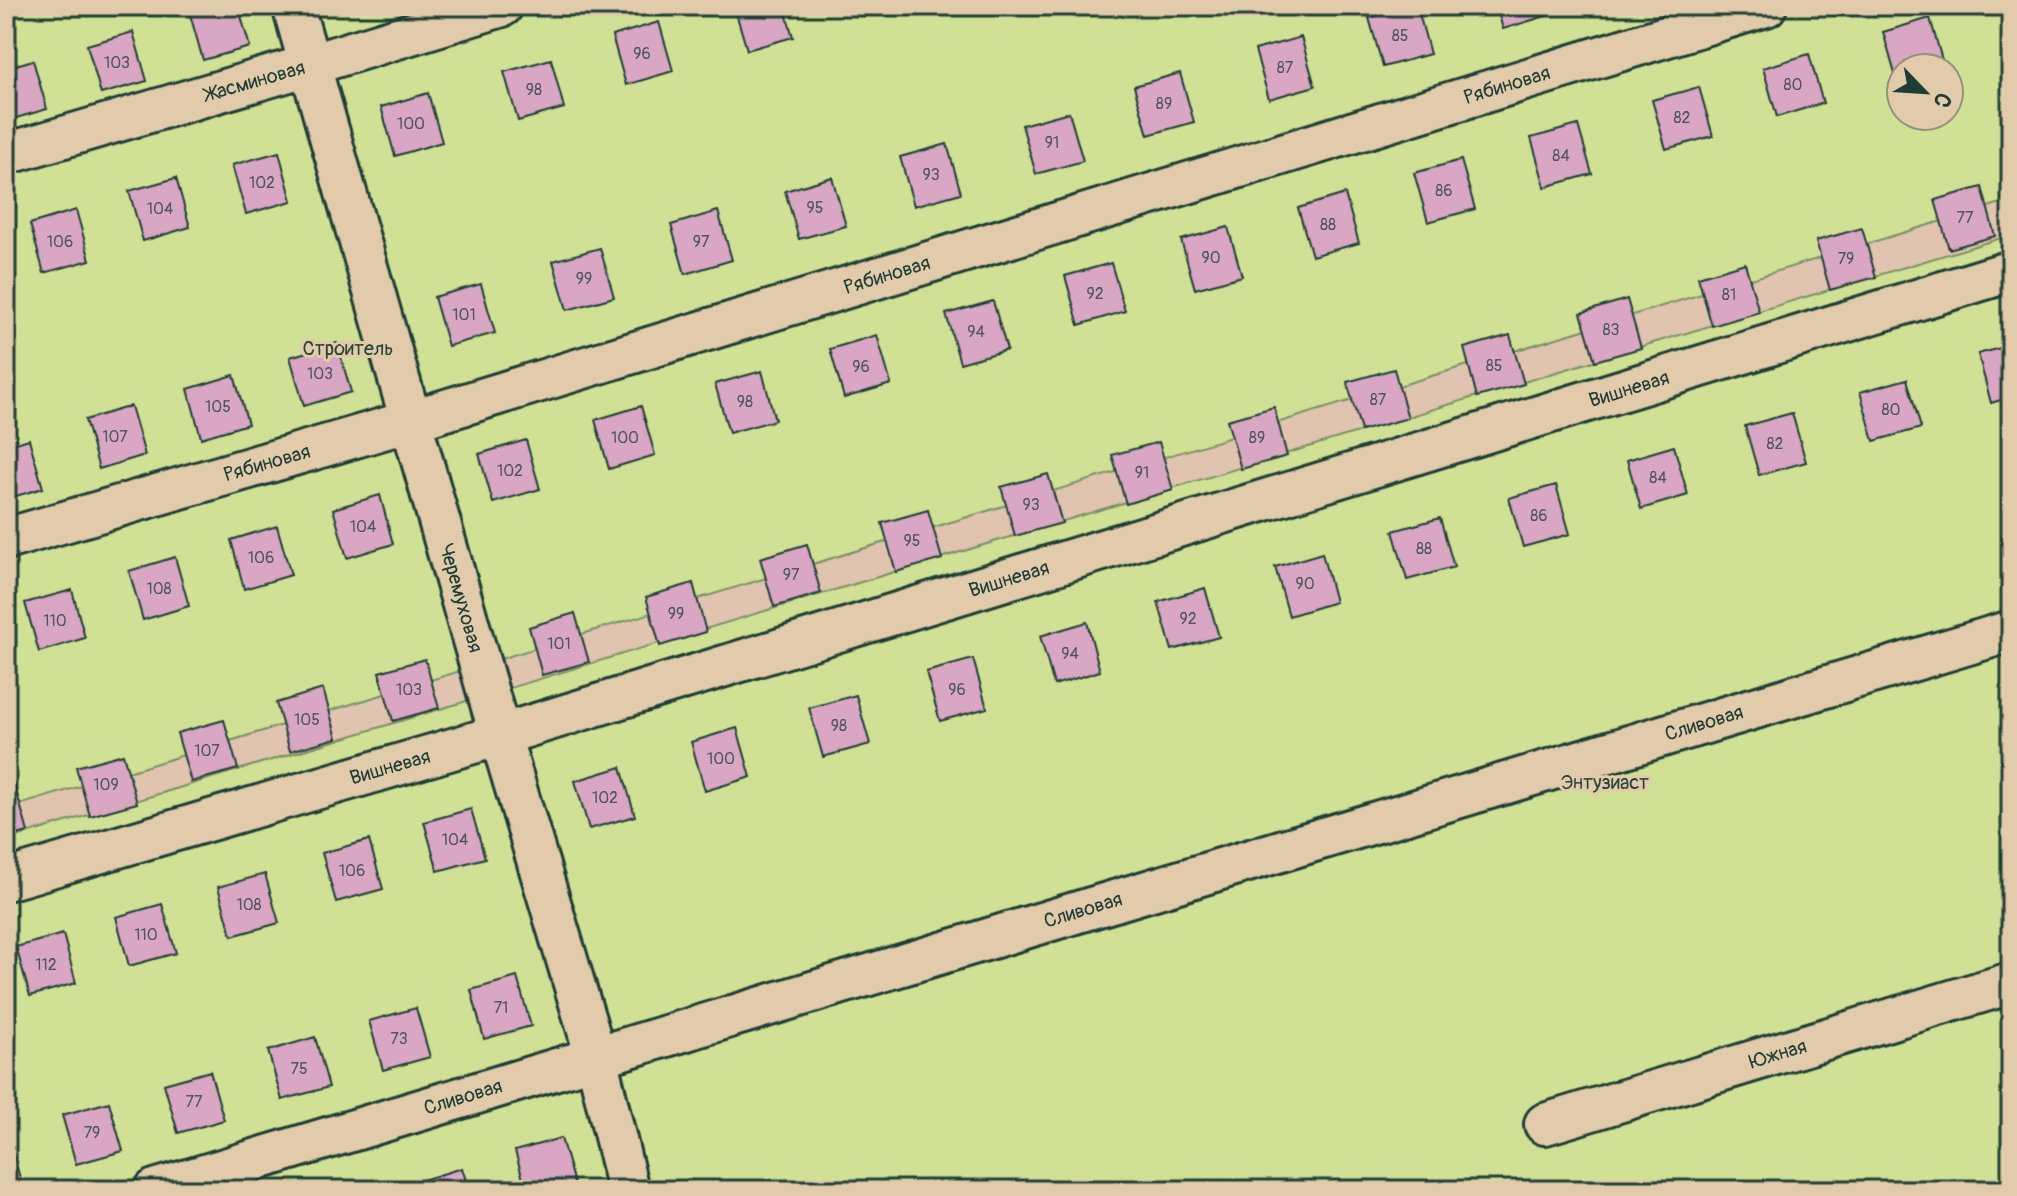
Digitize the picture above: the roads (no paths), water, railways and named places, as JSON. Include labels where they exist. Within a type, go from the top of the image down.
[{"type":"street","name":"Черемуховая","points":[[293,6],[500,735],[596,1057],[628,1190]]},
{"type":"street","name":"Жасминовая","points":[[6,154],[502,6]]},
{"type":"street","name":"Рябиновая","points":[[6,539],[410,421],[1766,6]]},
{"type":"street","name":"Вишневая","points":[[6,880],[500,735],[2011,271]]},
{"type":"street","name":"Сливовая","points":[[155,1190],[2011,631]]},
{"type":"street","name":"Южная","points":[[1545,1124],[2011,983]]},
{"type":"park label","name":"Строитель","points":[[348,348]]},
{"type":"park label","name":"Энтузиаст","points":[[1605,782]]}]
